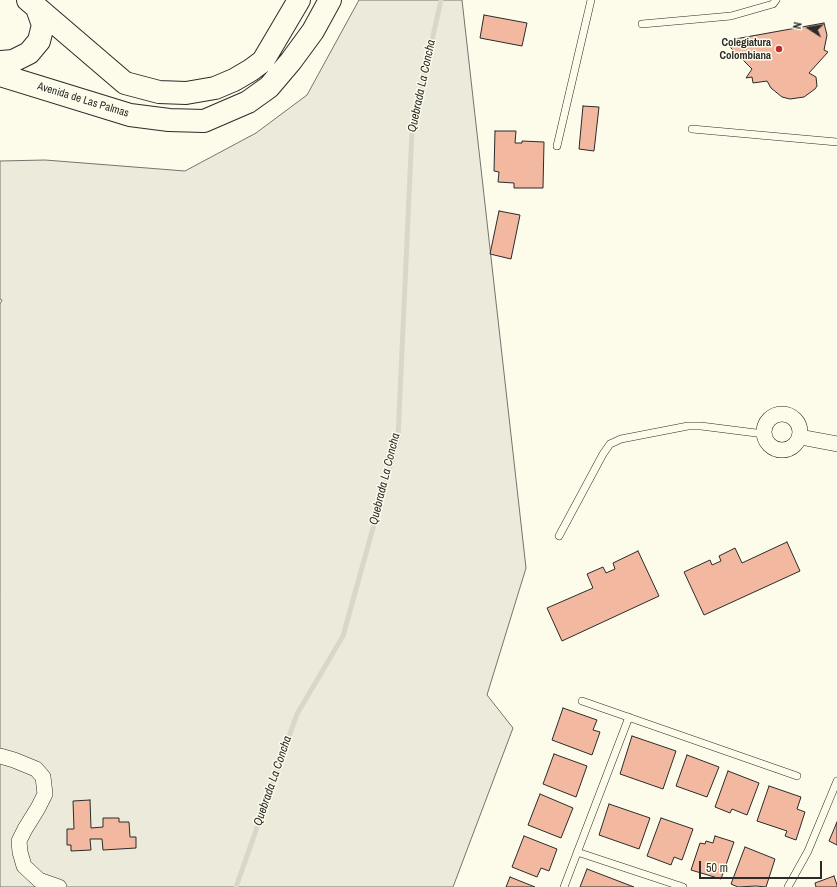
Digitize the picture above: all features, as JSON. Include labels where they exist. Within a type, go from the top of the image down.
[{"type":"main road","points":[[34,3],[125,83],[159,92],[186,93],[215,88],[234,80],[263,61],[299,0]]},
{"type":"main road","name":"Avenida de Las Palmas","points":[[0,75],[130,115],[169,120],[204,121],[248,102],[269,87],[291,61],[308,37],[330,0]]},
{"type":"main road","points":[[0,62],[13,60],[29,53],[39,41],[42,25],[34,3]]},
{"type":"street","points":[[784,414],[790,416],[799,424],[801,430],[800,437],[793,447],[787,450],[775,449],[770,446],[764,434],[767,422],[778,415],[784,414]]},
{"type":"street","points":[[800,437],[837,444]]},
{"type":"street","points":[[7,758],[36,769],[43,777],[45,794],[38,808],[24,829],[19,841],[20,852],[24,866],[39,880],[60,887]]},
{"type":"lane","points":[[557,146],[591,0]]},
{"type":"lane","points":[[642,24],[731,16],[773,4],[776,0]]},
{"type":"lane","points":[[692,129],[837,142]]},
{"type":"lane","points":[[559,536],[603,454],[610,444],[621,439],[688,426],[701,426],[764,434]]},
{"type":"lane","points":[[582,701],[797,776]]},
{"type":"lane","points":[[564,887],[628,717]]},
{"type":"lane","points":[[788,887],[808,851],[837,781]]},
{"type":"lane","points":[[577,852],[683,887]]},
{"type":"shaded area","points":[[359,0],[462,0],[526,568],[487,695],[513,728],[453,887],[0,887],[0,304],[2,300],[0,299],[0,161],[45,160],[185,171],[256,133],[307,95]]},
{"type":"building","points":[[484,15],[527,23],[522,46],[480,38]]},
{"type":"building","points":[[824,23],[827,35],[824,50],[828,52],[809,73],[816,77],[817,86],[804,97],[790,99],[782,97],[771,88],[767,81],[753,83],[752,77],[746,78],[752,69],[724,41]]},
{"type":"building","points":[[583,106],[599,107],[594,151],[579,149]]},
{"type":"building","points":[[495,131],[516,131],[515,143],[522,143],[522,141],[544,142],[543,188],[514,188],[514,183],[498,182],[499,172],[494,171]]},
{"type":"building","points":[[499,211],[520,215],[511,259],[490,254]]},
{"type":"building","points":[[787,542],[800,571],[704,615],[684,572],[710,560],[712,565],[721,561],[719,556],[735,548],[742,563]]},
{"type":"building","points":[[638,551],[659,596],[562,641],[547,608],[593,588],[587,574],[603,567],[606,573],[615,569],[613,563]]},
{"type":"building","points":[[563,708],[597,720],[593,730],[600,732],[592,755],[552,740]]},
{"type":"building","points":[[632,736],[676,751],[663,789],[620,774]]},
{"type":"building","points":[[554,754],[587,766],[576,797],[543,784]]},
{"type":"building","points":[[687,755],[719,767],[707,797],[676,786]]},
{"type":"building","points":[[728,771],[759,783],[747,815],[732,809],[730,813],[715,807]]},
{"type":"building","points":[[769,786],[801,797],[797,809],[805,812],[796,840],[785,836],[787,831],[757,821]]},
{"type":"building","points":[[540,794],[573,808],[561,838],[528,825]]},
{"type":"building","points":[[90,800],[91,828],[103,827],[103,818],[119,818],[119,822],[129,822],[130,837],[136,837],[136,848],[103,850],[102,839],[90,839],[91,850],[71,851],[71,845],[67,845],[67,829],[74,829],[73,801]]},
{"type":"building","points":[[609,804],[650,818],[639,849],[599,835]]},
{"type":"building","points":[[661,818],[693,829],[682,860],[674,857],[671,865],[647,856]]},
{"type":"building","points":[[837,822],[837,845],[829,841]]},
{"type":"building","points":[[524,836],[557,849],[549,871],[541,868],[537,877],[512,867]]},
{"type":"building","points":[[715,836],[734,842],[721,879],[691,870],[700,843],[705,844],[706,841],[713,843]]},
{"type":"building","points":[[745,847],[775,859],[766,887],[738,887],[731,884]]},
{"type":"building","points":[[587,869],[634,887],[580,887]]},
{"type":"building","points":[[834,876],[837,887],[816,887],[815,883]]},
{"type":"building","points":[[510,877],[535,887],[506,887]]},
{"type":"waterway","name":"Quebrada La Concha","points":[[236,887],[297,714],[343,636],[398,438],[412,130],[441,0]]},
{"type":"place","name":"Colegiatura Colombiana","points":[[779,49]]}]
